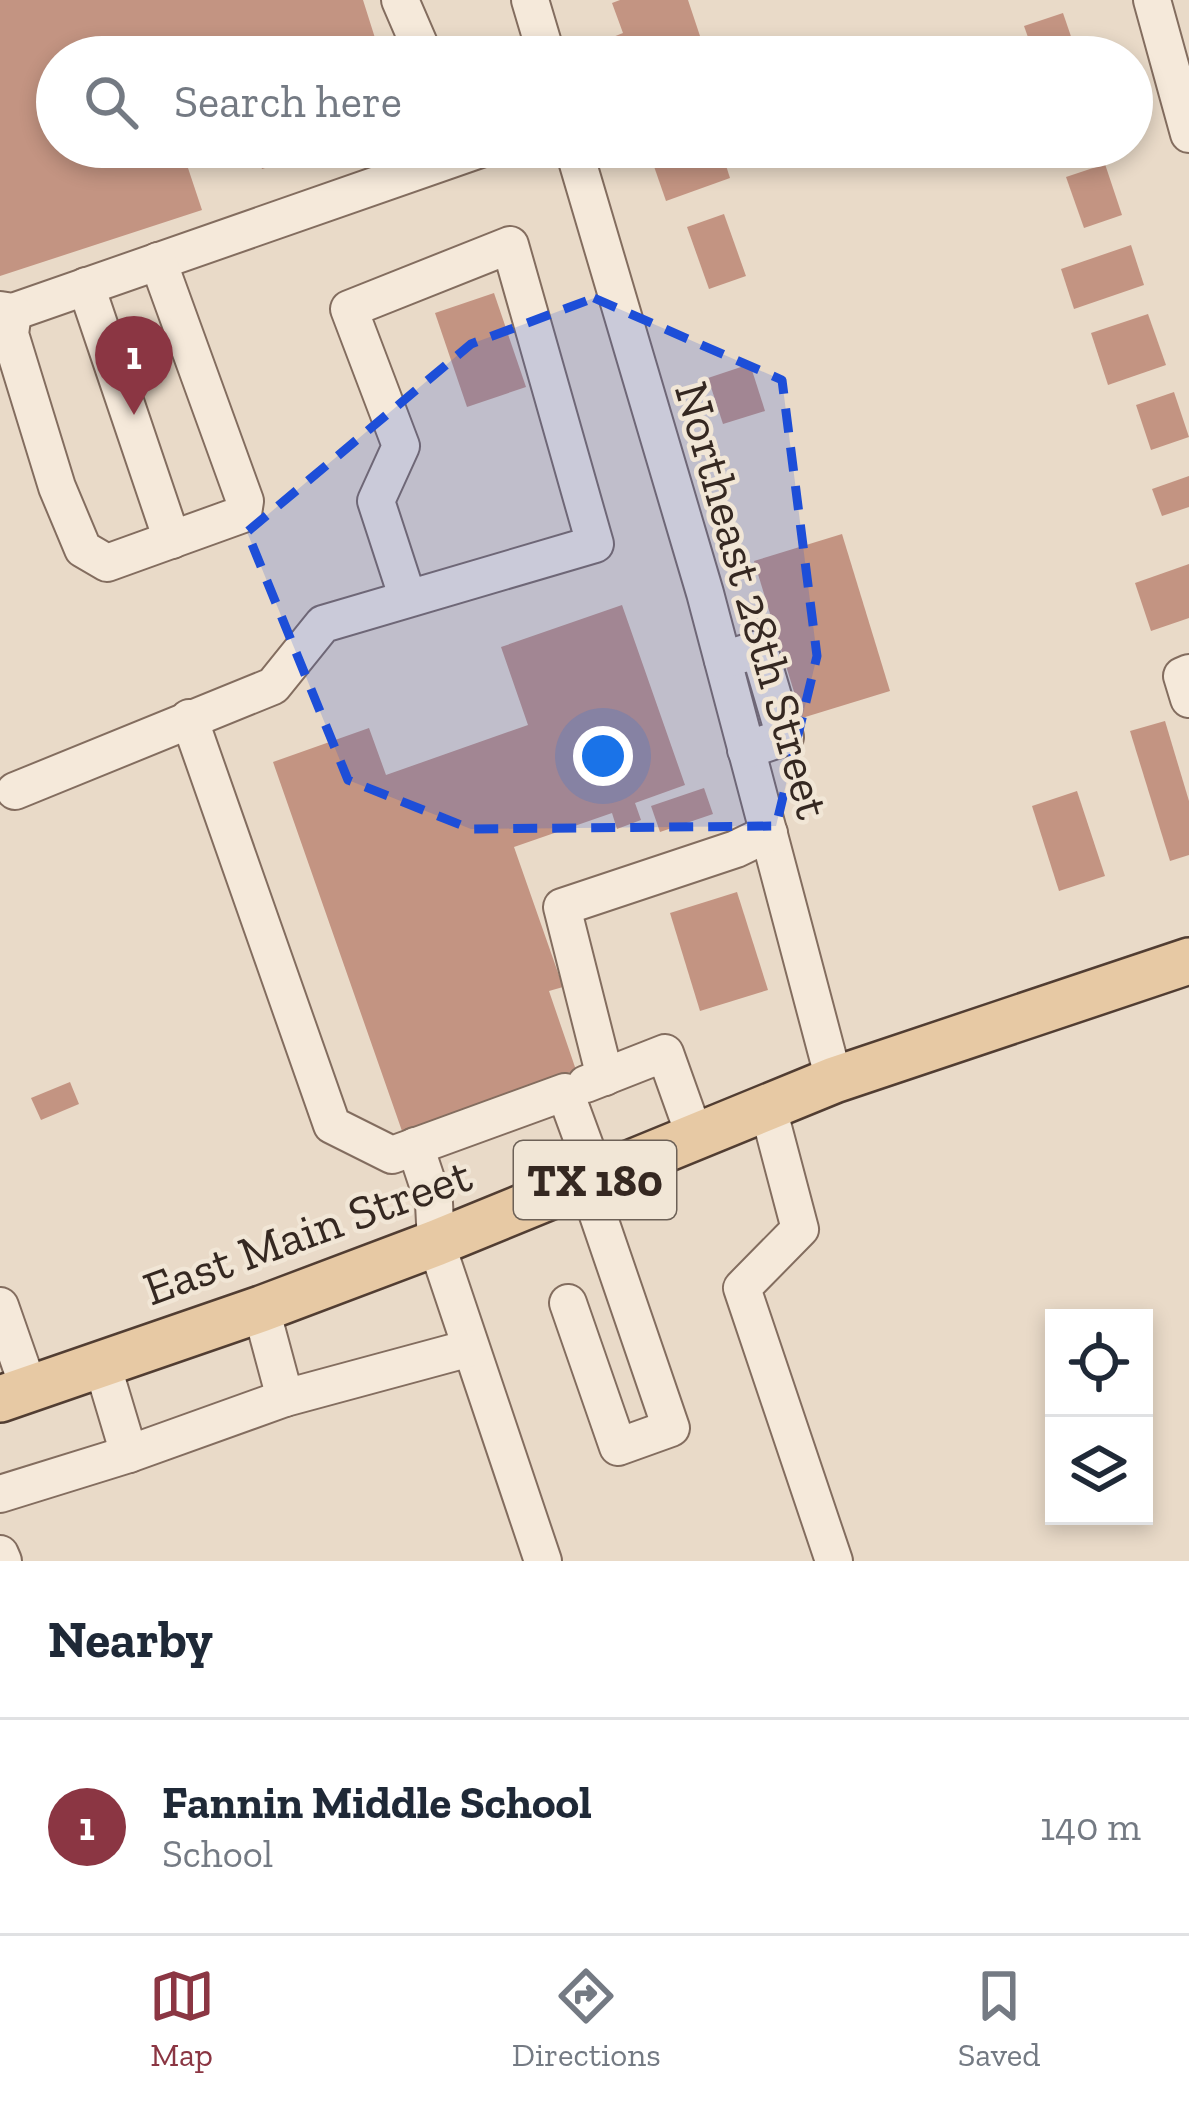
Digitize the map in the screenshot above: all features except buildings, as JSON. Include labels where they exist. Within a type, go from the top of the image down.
[{"type":"main road","name":"East Main Street","points":[[15,1394],[436,1243],[834,1080],[1189,961]]},
{"type":"street","points":[[400,0],[416,36]]},
{"type":"street","points":[[530,0],[541,36]]},
{"type":"street","points":[[1152,0],[1189,134]]},
{"type":"street","points":[[158,261],[245,501],[243,514],[107,563],[83,549],[58,487],[6,311],[426,168]]},
{"type":"street","name":"Northeast 28th Street","points":[[579,168],[723,660],[834,1080]]},
{"type":"street","points":[[15,791],[273,686],[323,624],[596,544],[509,245],[349,309],[401,446],[376,501],[408,599]]},
{"type":"street","points":[[86,286],[172,540]]},
{"type":"street","points":[[1189,674],[1182,676],[1189,699]]},
{"type":"street","points":[[188,718],[332,1125],[392,1155],[665,1053],[695,1137]]},
{"type":"street","points":[[604,1077],[562,907],[736,849],[769,833]]},
{"type":"street","points":[[566,1092],[671,1428],[618,1447],[568,1304]]},
{"type":"street","points":[[767,1108],[800,1229],[742,1288],[834,1561]]},
{"type":"street","points":[[415,1146],[434,1203],[436,1243],[543,1561]]},
{"type":"street","points":[[0,1306],[15,1394]]},
{"type":"street","points":[[261,1309],[285,1397]]},
{"type":"street","points":[[0,1494],[285,1397],[470,1348]]},
{"type":"street","points":[[101,1364],[128,1454]]},
{"type":"highlighted area","points":[[594,298],[782,380],[817,656],[776,826],[471,829],[348,780],[247,532],[471,344]]},
{"type":"place","name":"Fannin Middle School","points":[[134,415]]}]
